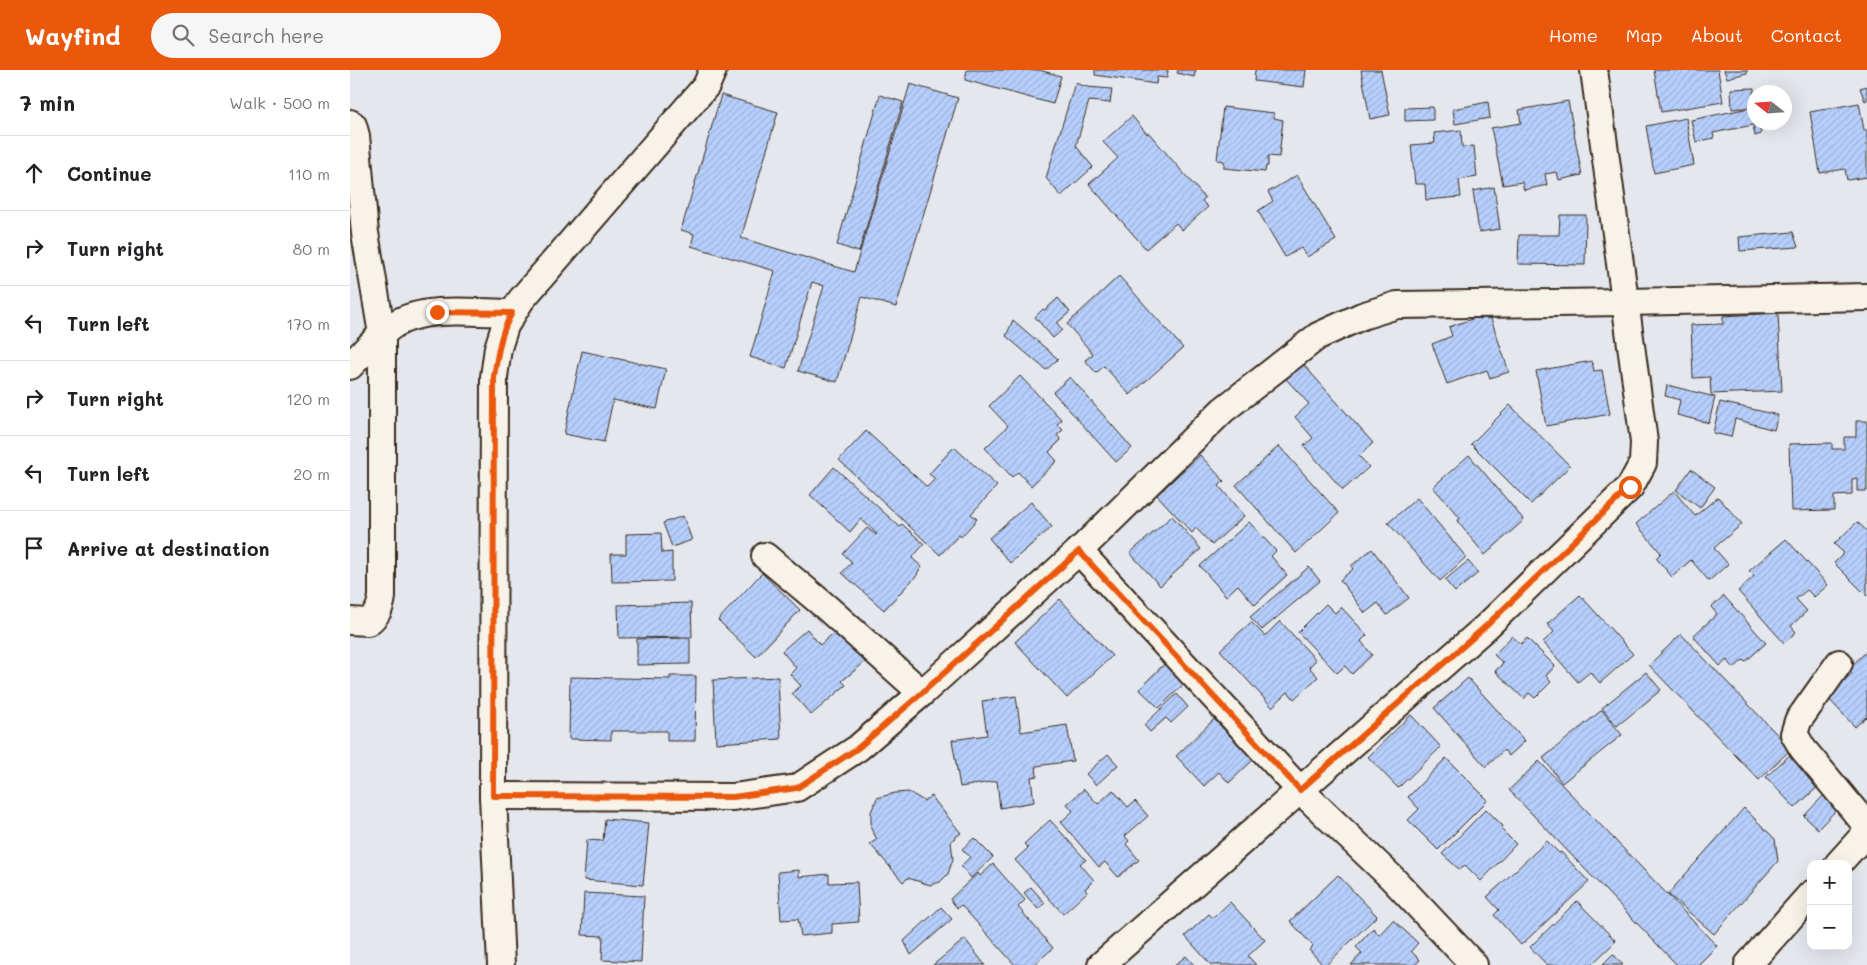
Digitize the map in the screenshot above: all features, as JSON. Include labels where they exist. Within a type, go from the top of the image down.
[{"type":"street","points":[[501,965],[493,796],[494,376],[502,333],[520,300],[706,86],[712,70]]},
{"type":"street","points":[[1101,965],[1486,626],[1630,487],[1643,463],[1644,442],[1594,70]]},
{"type":"street","points":[[350,123],[353,125],[356,136],[366,233],[382,334],[382,597],[376,616],[368,622],[350,621]]},
{"type":"street","points":[[493,796],[733,797],[797,788],[858,748],[922,693],[1079,551],[1223,410],[1318,336],[1362,316],[1397,305],[1867,297]]},
{"type":"street","points":[[350,366],[382,334],[397,323],[437,312],[512,313]]},
{"type":"street","points":[[1079,551],[1300,790],[1392,878],[1474,965]]},
{"type":"street","points":[[765,556],[826,607],[922,693]]},
{"type":"street","points":[[1839,663],[1798,721],[1794,734],[1803,749],[1867,826]]},
{"type":"street","points":[[1842,860],[1867,832]]},
{"type":"street","points":[[1748,965],[1807,899]]},
{"type":"building","points":[[967,70],[1039,70],[1061,76],[1053,104],[965,80]]},
{"type":"building","points":[[1095,70],[1168,70],[1167,78],[1157,77],[1156,84],[1095,75]]},
{"type":"building","points":[[1178,70],[1196,70],[1194,77],[1177,73]]},
{"type":"building","points":[[1255,70],[1306,70],[1304,87],[1254,81]]},
{"type":"building","points":[[1361,70],[1381,70],[1390,115],[1370,119]]},
{"type":"building","points":[[1654,70],[1718,70],[1723,102],[1661,112]]},
{"type":"building","points":[[1724,70],[1747,70],[1747,73],[1727,78]]},
{"type":"building","points":[[1075,83],[1087,87],[1112,89],[1110,103],[1089,101],[1076,146],[1093,167],[1061,196],[1046,178]]},
{"type":"building","points":[[910,84],[958,98],[896,307],[862,297],[837,382],[798,371],[824,286],[812,282],[786,368],[750,357],[775,271],[691,246],[694,234],[681,230],[721,95],[778,112],[741,238],[854,272]]},
{"type":"building","points":[[1867,86],[1867,100],[1865,101],[1860,88]]},
{"type":"building","points":[[1747,88],[1747,108],[1732,109],[1731,89]]},
{"type":"building","points":[[880,95],[903,102],[859,252],[837,245]]},
{"type":"building","points":[[1568,101],[1582,175],[1559,180],[1557,172],[1545,174],[1547,185],[1524,190],[1522,182],[1503,185],[1491,128],[1521,123],[1519,110]]},
{"type":"building","points":[[1488,102],[1490,118],[1455,124],[1453,109]]},
{"type":"building","points":[[1859,103],[1864,130],[1867,130],[1867,177],[1847,180],[1845,169],[1820,173],[1810,112]]},
{"type":"building","points":[[1223,107],[1274,113],[1274,118],[1283,120],[1279,157],[1268,156],[1268,166],[1266,166],[1265,172],[1224,168],[1224,161],[1217,160]]},
{"type":"building","points":[[1433,107],[1433,120],[1405,121],[1405,108]]},
{"type":"building","points":[[1747,108],[1747,126],[1713,133],[1714,138],[1696,142],[1691,120]]},
{"type":"building","points":[[1132,116],[1205,198],[1202,201],[1208,207],[1182,230],[1176,223],[1146,249],[1089,184],[1118,158],[1103,142]]},
{"type":"building","points":[[1686,118],[1694,165],[1654,173],[1646,126]]},
{"type":"building","points":[[1461,130],[1462,147],[1474,146],[1477,177],[1459,180],[1461,197],[1426,200],[1425,184],[1415,184],[1411,145],[1435,143],[1434,133]]},
{"type":"building","points":[[1754,130],[1760,130],[1761,134],[1755,136]]},
{"type":"building","points":[[1297,175],[1336,240],[1307,257],[1301,248],[1285,257],[1258,211],[1273,201],[1268,192]]},
{"type":"building","points":[[1494,187],[1500,229],[1479,232],[1473,191]]},
{"type":"building","points":[[1560,215],[1586,215],[1585,265],[1518,264],[1519,235],[1559,235]]},
{"type":"building","points":[[1793,232],[1798,247],[1740,251],[1739,237]]},
{"type":"building","points":[[1119,276],[1183,348],[1130,395],[1104,366],[1096,373],[1085,360],[1093,354],[1067,324]]},
{"type":"building","points":[[1058,298],[1070,312],[1057,323],[1062,330],[1053,338],[1035,317]]},
{"type":"building","points":[[1489,313],[1509,372],[1490,378],[1487,370],[1447,384],[1432,344],[1452,336],[1449,327]]},
{"type":"building","points":[[1778,313],[1782,391],[1711,394],[1710,377],[1693,378],[1691,325],[1723,324],[1723,316]]},
{"type":"building","points":[[1013,320],[1058,359],[1046,370],[1006,336]]},
{"type":"building","points":[[582,351],[666,369],[657,409],[613,400],[604,442],[564,434]]},
{"type":"building","points":[[1592,361],[1594,371],[1602,370],[1610,414],[1546,426],[1536,371]]},
{"type":"building","points":[[1303,364],[1373,443],[1359,456],[1369,467],[1343,490],[1304,446],[1313,438],[1295,417],[1309,404],[1286,379]]},
{"type":"building","points":[[1020,376],[1062,420],[1057,424],[1063,430],[1057,435],[1061,440],[1049,452],[1057,461],[1031,486],[1018,472],[1012,477],[985,448],[1008,426],[989,406]]},
{"type":"building","points":[[1070,377],[1132,448],[1116,462],[1053,392]]},
{"type":"building","points":[[1667,385],[1715,397],[1709,423],[1677,415],[1680,400],[1665,396]]},
{"type":"building","points":[[1720,402],[1778,415],[1774,430],[1735,419],[1731,437],[1713,433]]},
{"type":"building","points":[[1510,405],[1570,466],[1531,504],[1471,444]]},
{"type":"building","points":[[1856,421],[1867,421],[1867,491],[1857,491],[1857,478],[1852,479],[1852,495],[1834,496],[1834,510],[1791,511],[1789,444],[1832,443],[1832,449],[1844,449],[1844,437],[1856,437]]},
{"type":"building","points":[[866,431],[927,487],[935,479],[929,474],[954,447],[997,486],[971,514],[977,519],[961,537],[959,535],[940,555],[839,460]]},
{"type":"building","points":[[1279,446],[1339,513],[1296,553],[1236,485]]},
{"type":"building","points":[[1200,455],[1224,481],[1219,486],[1244,516],[1212,545],[1196,528],[1192,533],[1157,495]]},
{"type":"building","points":[[1469,455],[1524,520],[1485,555],[1457,521],[1460,518],[1433,487]]},
{"type":"building","points":[[834,467],[900,527],[902,524],[924,544],[912,558],[922,567],[918,574],[884,610],[842,573],[852,562],[843,554],[867,528],[877,534],[861,519],[850,532],[810,495]]},
{"type":"building","points":[[1691,469],[1715,487],[1700,508],[1676,490]]},
{"type":"building","points":[[1674,491],[1695,516],[1718,497],[1742,524],[1714,548],[1728,564],[1709,581],[1691,560],[1672,577],[1656,558],[1661,553],[1636,524]]},
{"type":"building","points":[[1417,498],[1466,557],[1440,581],[1388,523]]},
{"type":"building","points":[[1031,502],[1052,527],[1010,563],[989,538]]},
{"type":"building","points":[[683,516],[692,540],[672,547],[663,523]]},
{"type":"building","points":[[1172,516],[1201,549],[1160,586],[1130,553]]},
{"type":"building","points":[[1249,522],[1276,551],[1271,556],[1287,575],[1255,605],[1238,585],[1226,596],[1200,566]]},
{"type":"building","points":[[1857,522],[1867,531],[1867,596],[1834,563],[1844,553],[1834,544]]},
{"type":"building","points":[[661,533],[662,553],[672,552],[672,581],[612,582],[611,554],[626,554],[626,534]]},
{"type":"building","points":[[1786,539],[1828,585],[1814,597],[1807,590],[1796,599],[1807,611],[1791,626],[1796,632],[1784,643],[1738,591],[1754,576],[1749,571]]},
{"type":"building","points":[[1372,549],[1409,598],[1387,615],[1378,603],[1365,613],[1340,580],[1353,569],[1351,566]]},
{"type":"building","points":[[1468,561],[1478,573],[1455,592],[1445,580]]},
{"type":"building","points":[[1309,567],[1320,581],[1262,630],[1250,617]]},
{"type":"building","points":[[762,573],[800,610],[756,657],[718,620]]},
{"type":"building","points":[[1580,595],[1633,654],[1600,683],[1590,672],[1578,682],[1543,642],[1554,632],[1547,624]]},
{"type":"building","points":[[1724,596],[1766,643],[1745,662],[1743,660],[1734,668],[1727,660],[1720,666],[1693,636],[1717,614],[1711,607]]},
{"type":"building","points":[[1060,599],[1112,656],[1067,698],[1015,642]]},
{"type":"building","points":[[691,603],[692,637],[619,638],[618,605]]},
{"type":"building","points":[[1326,604],[1335,613],[1341,607],[1367,635],[1361,641],[1372,655],[1352,674],[1345,666],[1337,673],[1298,632]]},
{"type":"building","points":[[1280,621],[1316,660],[1309,667],[1318,677],[1294,699],[1288,692],[1272,707],[1220,650],[1251,622],[1265,636]]},
{"type":"building","points":[[807,629],[820,645],[838,629],[865,662],[842,681],[846,685],[811,715],[792,693],[801,686],[790,674],[796,668],[782,651]]},
{"type":"building","points":[[1681,634],[1791,749],[1759,780],[1649,665]]},
{"type":"building","points":[[1512,636],[1521,644],[1527,638],[1555,666],[1546,676],[1551,682],[1535,698],[1529,693],[1524,699],[1495,671],[1503,663],[1494,655]]},
{"type":"building","points":[[690,638],[690,664],[637,665],[637,639]]},
{"type":"building","points":[[1867,651],[1867,718],[1855,727],[1827,697],[1852,673],[1848,669]]},
{"type":"building","points":[[1168,660],[1188,680],[1159,708],[1139,689]]},
{"type":"building","points":[[1646,672],[1661,690],[1617,726],[1602,708]]},
{"type":"building","points":[[670,676],[696,676],[695,741],[667,741],[667,731],[611,731],[611,740],[569,739],[570,677],[670,679]]},
{"type":"building","points":[[778,677],[781,739],[716,743],[713,680]]},
{"type":"building","points":[[1468,678],[1525,741],[1509,756],[1504,750],[1486,767],[1434,708]]},
{"type":"building","points":[[1177,694],[1188,707],[1171,723],[1166,718],[1150,732],[1144,725]]},
{"type":"building","points":[[1016,696],[1021,732],[1067,725],[1073,761],[1036,766],[1037,776],[1031,777],[1034,802],[1000,808],[997,781],[960,787],[952,740],[987,735],[982,701]]},
{"type":"building","points":[[1602,710],[1622,735],[1562,783],[1543,758]]},
{"type":"building","points":[[1411,715],[1441,747],[1398,788],[1368,757]]},
{"type":"building","points":[[1214,719],[1253,760],[1229,783],[1219,772],[1204,786],[1176,756]]},
{"type":"building","points":[[1794,751],[1823,782],[1795,808],[1766,777]]},
{"type":"building","points":[[1108,754],[1118,765],[1096,785],[1086,774]]},
{"type":"building","points":[[1446,758],[1488,800],[1438,850],[1408,820],[1419,809],[1408,797]]},
{"type":"building","points":[[1539,761],[1717,946],[1698,965],[1677,965],[1509,790]]},
{"type":"building","points":[[1084,789],[1098,804],[1113,790],[1128,807],[1135,801],[1148,816],[1125,836],[1129,841],[1126,844],[1139,860],[1118,877],[1105,862],[1099,867],[1061,822],[1073,811],[1067,804]]},
{"type":"building","points":[[909,792],[924,801],[931,796],[961,833],[951,841],[953,859],[948,874],[940,882],[930,885],[908,878],[903,882],[870,844],[877,839],[871,829],[871,812],[877,798],[895,793]]},
{"type":"building","points":[[1827,792],[1841,805],[1818,829],[1804,816]]},
{"type":"building","points":[[1744,808],[1775,839],[1778,861],[1714,934],[1668,894]]},
{"type":"building","points":[[1486,809],[1503,826],[1501,829],[1516,844],[1481,881],[1465,865],[1460,870],[1442,854]]},
{"type":"building","points":[[605,819],[649,823],[643,885],[584,880],[587,840],[603,841]]},
{"type":"building","points":[[1050,820],[1086,860],[1080,864],[1094,880],[1085,889],[1087,892],[1063,914],[1015,860],[1028,848],[1024,844]]},
{"type":"building","points":[[974,838],[993,857],[971,878],[961,866],[970,857],[962,849]]},
{"type":"building","points":[[1547,841],[1559,853],[1561,852],[1589,882],[1521,945],[1494,915],[1499,910],[1487,897]]},
{"type":"building","points":[[993,864],[1025,900],[1018,907],[1053,948],[1034,965],[1015,965],[961,905],[957,908],[950,899],[978,873],[980,876]]},
{"type":"building","points":[[799,870],[799,877],[829,874],[829,883],[857,882],[859,922],[832,924],[832,933],[801,936],[798,919],[781,920],[778,872]]},
{"type":"building","points":[[1338,875],[1377,916],[1326,965],[1323,965],[1309,950],[1313,946],[1290,921]]},
{"type":"building","points":[[1031,887],[1045,903],[1038,909],[1024,893]]},
{"type":"building","points":[[584,893],[644,896],[641,962],[602,960],[603,936],[582,935]]},
{"type":"building","points":[[1577,901],[1616,941],[1591,965],[1547,965],[1530,947]]},
{"type":"building","points":[[1230,902],[1265,940],[1248,956],[1256,965],[1211,965],[1185,936],[1209,914],[1213,918]]},
{"type":"building","points":[[941,907],[952,919],[911,955],[904,941]]},
{"type":"building","points":[[1393,920],[1418,943],[1411,951],[1420,960],[1415,965],[1351,965],[1362,953],[1356,947],[1373,928],[1379,935]]},
{"type":"building","points":[[965,939],[985,965],[933,965]]},
{"type":"building","points":[[1613,954],[1623,965],[1602,965]]},
{"type":"building","points":[[1186,956],[1194,965],[1175,965]]},
{"type":"route","points":[[437,312],[512,313],[504,326],[498,348],[494,376],[493,796],[733,797],[797,788],[858,748],[922,693],[1079,551],[1300,790],[1486,626],[1630,487]]}]
